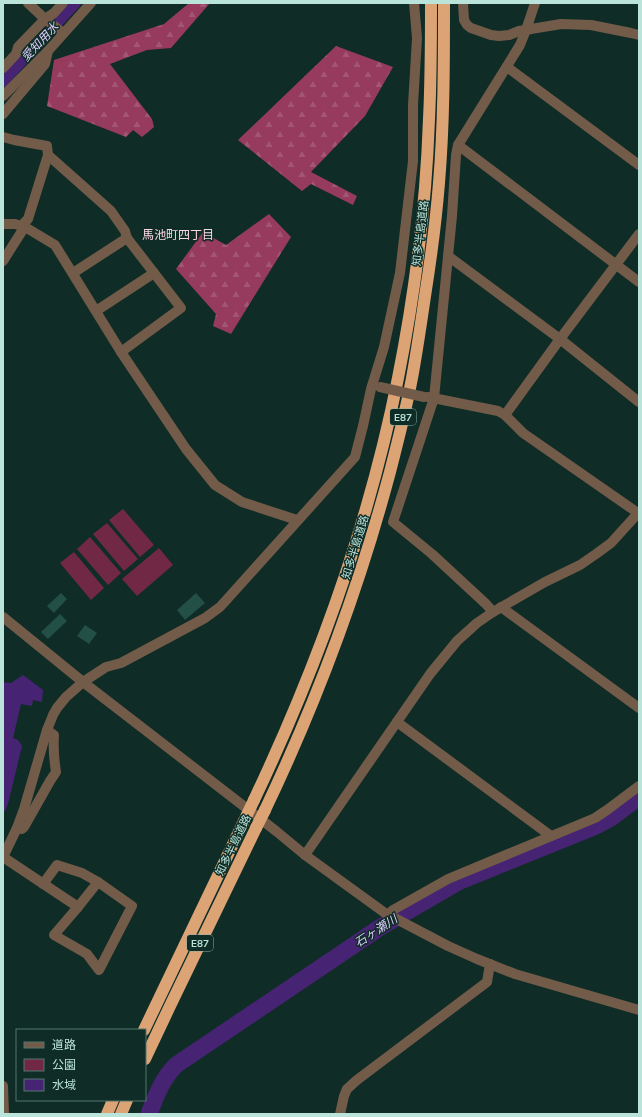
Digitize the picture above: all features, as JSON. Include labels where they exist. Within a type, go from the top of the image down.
[{"type":"highway","name":"知多半島道路","points":[[144,1029],[281,742],[309,676],[340,593],[367,507],[398,378],[418,251],[423,206],[429,120],[431,3]]},
{"type":"highway","name":"知多半島道路","points":[[146,1058],[293,749],[327,668],[352,598],[380,511],[410,386],[432,253],[439,183],[442,120],[444,3]]},
{"type":"highway","points":[[107,1114],[113,1101]]},
{"type":"highway","points":[[121,1114],[127,1101]]},
{"type":"street","points":[[28,3],[62,32]]},
{"type":"street","points":[[3,68],[16,54],[18,47],[63,3]]},
{"type":"street","points":[[3,96],[48,51],[62,32],[91,3]]},
{"type":"street","points":[[78,907],[3,857],[17,828],[24,809],[47,730],[57,708],[66,697],[83,682],[106,668],[121,663],[205,618],[220,607],[355,457],[375,388],[400,273],[413,161],[413,105],[417,38],[414,3]]},
{"type":"street","points":[[463,3],[464,20],[467,25],[491,36],[499,36],[561,24],[586,25],[639,35]]},
{"type":"street","points":[[535,3],[520,46],[458,145],[448,256],[429,397],[393,522],[432,554],[486,604],[497,610],[639,708]]},
{"type":"street","points":[[3,114],[45,64],[48,51]]},
{"type":"street","points":[[507,67],[639,165]]},
{"type":"street","points":[[3,137],[47,146],[48,155],[28,219],[24,223],[3,261]]},
{"type":"street","points":[[458,145],[639,282]]},
{"type":"street","points":[[48,155],[111,210],[125,231],[127,238],[181,308],[121,352]]},
{"type":"street","points":[[3,224],[15,224],[25,227],[55,245],[121,352],[186,449],[215,485],[242,502],[297,520]]},
{"type":"street","points":[[504,416],[639,234]]},
{"type":"street","points":[[73,273],[127,238]]},
{"type":"street","points":[[448,256],[560,339],[639,402]]},
{"type":"street","points":[[96,311],[154,273]]},
{"type":"street","points":[[305,856],[430,674],[447,652],[468,630],[497,610],[545,582],[580,565],[596,554],[611,542],[639,512],[523,433],[498,411],[375,388]]},
{"type":"street","points":[[3,617],[83,682],[242,804],[305,856],[388,914],[448,946],[515,974],[639,1010]]},
{"type":"street","points":[[397,722],[551,836]]},
{"type":"street","points":[[17,828],[22,829],[24,827],[56,772],[53,748],[54,735],[47,730]]},
{"type":"street","points":[[388,914],[448,879],[595,818],[639,786]]},
{"type":"street","points":[[43,884],[57,865],[82,873],[98,882],[132,906],[99,970],[87,954],[54,935],[98,882]]},
{"type":"street","points":[[340,1114],[347,1089],[487,982],[490,964]]},
{"type":"street","points":[[3,1086],[4,1114]]},
{"type":"green space","points":[[189,3],[210,3],[171,48],[147,50],[110,64],[152,119],[154,127],[142,137],[133,130],[126,137],[47,106],[54,60],[164,24]]},
{"type":"green space","points":[[336,46],[393,67],[365,116],[311,172],[357,196],[353,205],[311,184],[302,191],[238,140]]},
{"type":"green space","points":[[269,214],[291,237],[231,334],[213,326],[216,314],[176,269],[203,232],[226,245]]},
{"type":"green space","points":[[123,509],[154,545],[140,557],[109,520]]},
{"type":"green space","points":[[107,523],[138,559],[124,571],[93,534]]},
{"type":"green space","points":[[90,537],[121,573],[108,585],[77,549]]},
{"type":"green space","points":[[159,548],[173,565],[137,596],[122,579]]},
{"type":"green space","points":[[74,552],[104,588],[91,600],[60,563]]},
{"type":"water","points":[[23,675],[43,690],[42,702],[33,700],[32,706],[21,704],[13,738],[18,740],[22,746],[8,804],[3,815],[3,682],[11,683]]},
{"type":"building","points":[[61,593],[67,599],[54,613],[47,606]]},
{"type":"building","points":[[196,593],[205,603],[185,620],[177,610]]},
{"type":"building","points":[[60,614],[67,621],[48,639],[41,632]]},
{"type":"building","points":[[85,625],[97,633],[89,644],[77,636]]},
{"type":"waterway","name":"愛知用水","points":[[3,82],[76,3]]},
{"type":"waterway","name":"石ヶ瀬川","points":[[149,1114],[163,1082],[176,1065],[379,928],[460,881],[596,826],[611,818],[639,797]]},
{"type":"district","name":"馬池町四丁目","points":[[178,235]]}]
